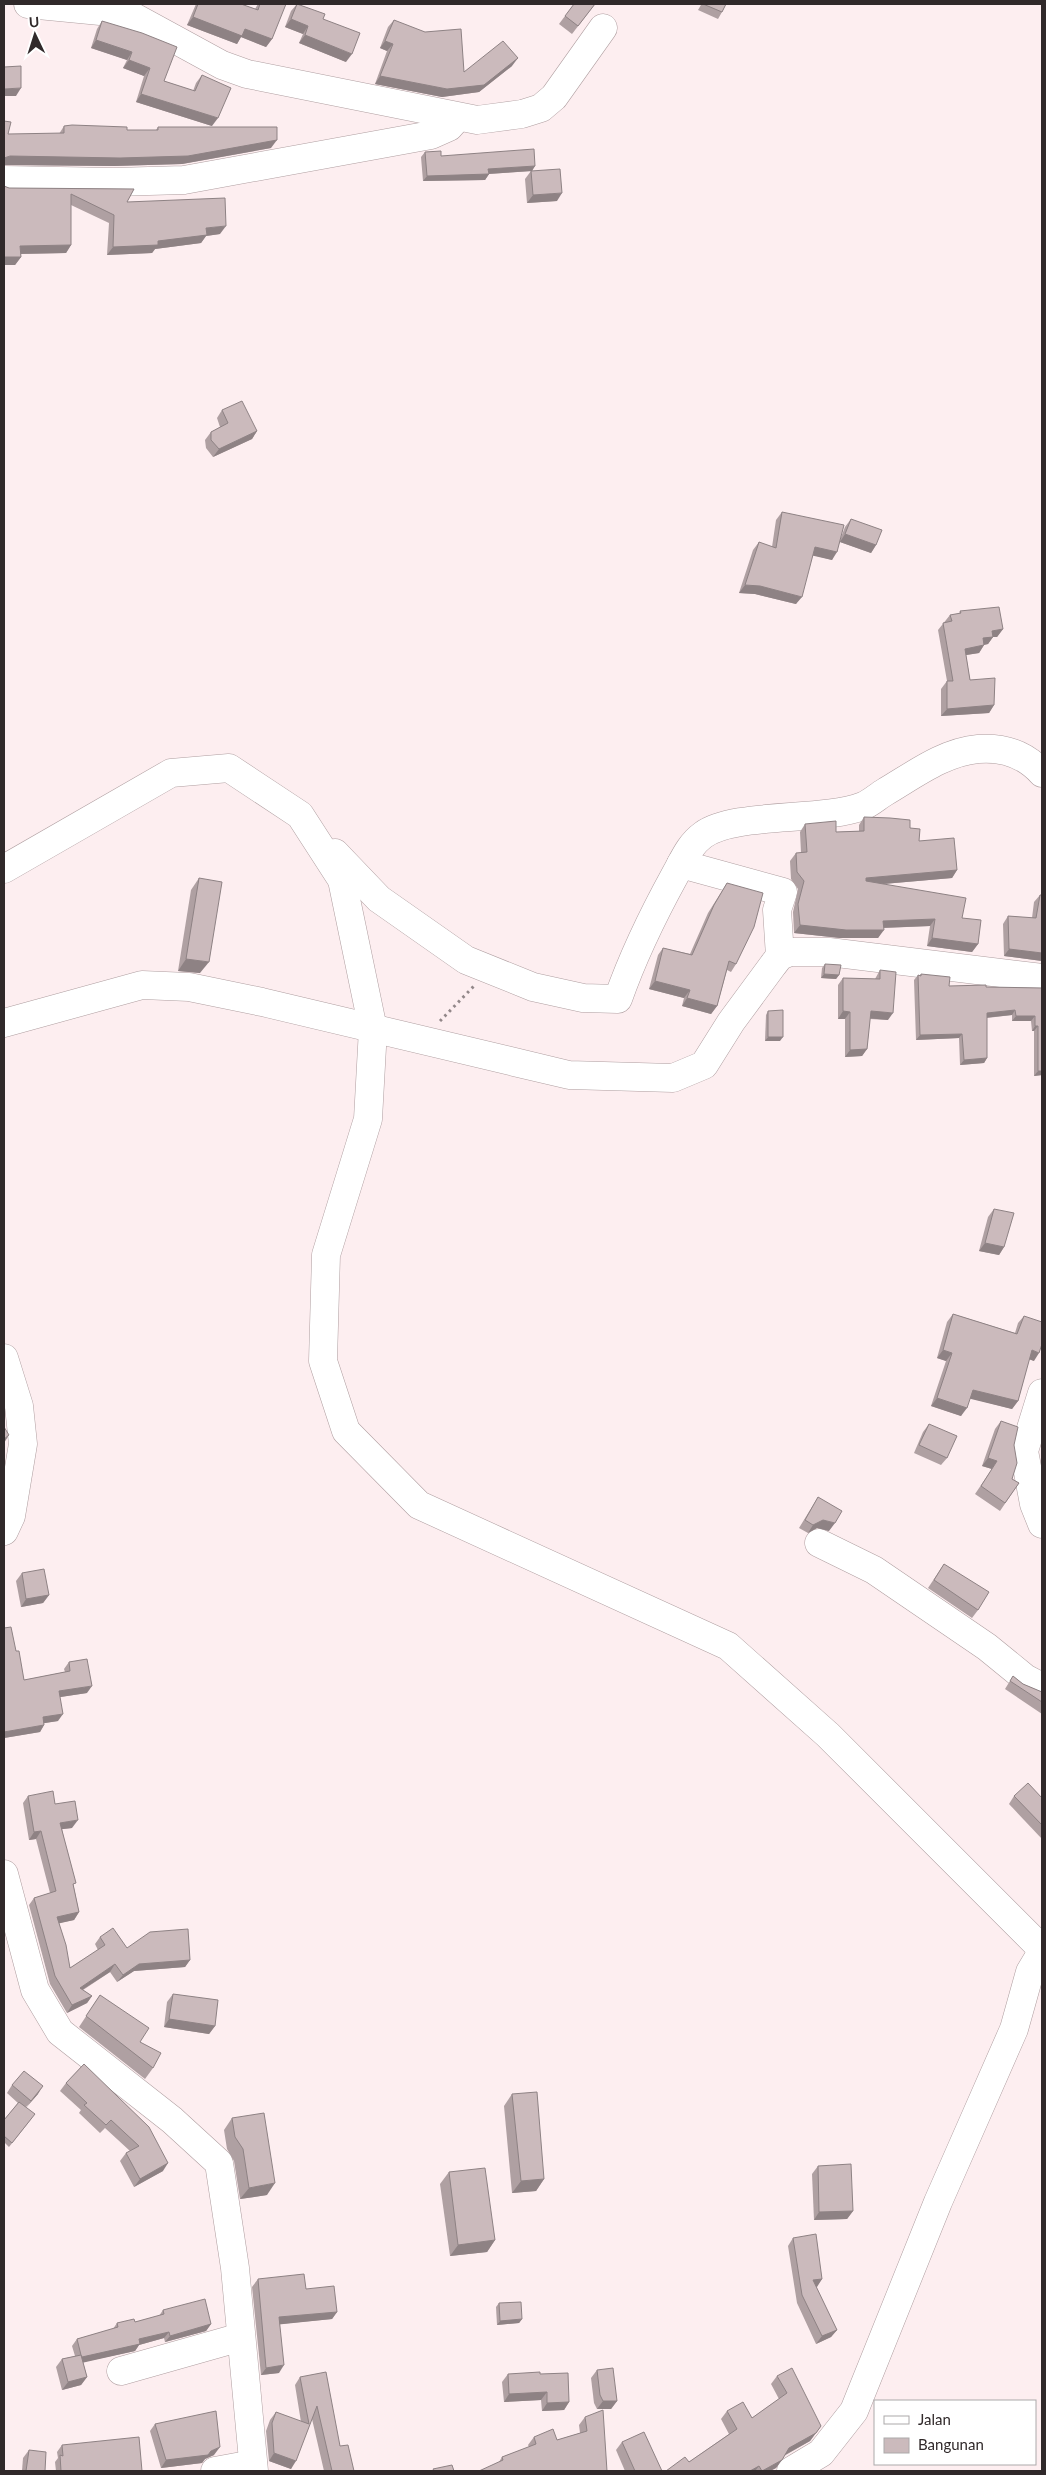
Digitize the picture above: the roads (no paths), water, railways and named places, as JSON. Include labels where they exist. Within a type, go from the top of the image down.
[{"type":"street","points":[[28,4],[121,13],[134,17],[222,65],[247,74],[366,96],[457,118],[477,120],[522,114],[541,108],[554,97],[603,28]]},
{"type":"street","points":[[4,180],[114,182],[184,180],[423,137],[449,127],[457,118]]},
{"type":"street","points":[[4,869],[170,773],[229,768],[300,816],[378,899],[466,960],[533,987],[583,998],[618,1000],[630,967],[658,906],[690,847],[704,834],[722,827],[863,806],[944,757],[976,749],[994,748],[1015,752],[1042,773]]},
{"type":"street","points":[[300,816],[342,880],[374,1028],[368,1119],[326,1255],[323,1361],[346,1431],[419,1505],[728,1646],[828,1735],[1042,1950],[1030,1972],[1014,2029],[938,2202],[854,2411],[821,2453],[791,2471]]},
{"type":"street","points":[[681,864],[783,892],[777,910],[780,956]]},
{"type":"street","points":[[4,1023],[142,985],[189,987],[374,1028],[569,1075],[673,1078],[704,1065],[731,1022],[780,956],[790,952],[828,952],[1042,978]]},
{"type":"street","points":[[4,1358],[19,1406],[23,1444],[11,1516],[4,1531]]},
{"type":"street","points":[[1042,1393],[1024,1451],[1034,1504],[1042,1524]]},
{"type":"street","points":[[819,1543],[874,1570],[1042,1687]]},
{"type":"street","points":[[4,1874],[35,1990],[60,2032],[172,2120],[219,2163],[232,2251],[253,2468],[215,2471]]},
{"type":"street","points":[[120,2371],[241,2337]]}]
